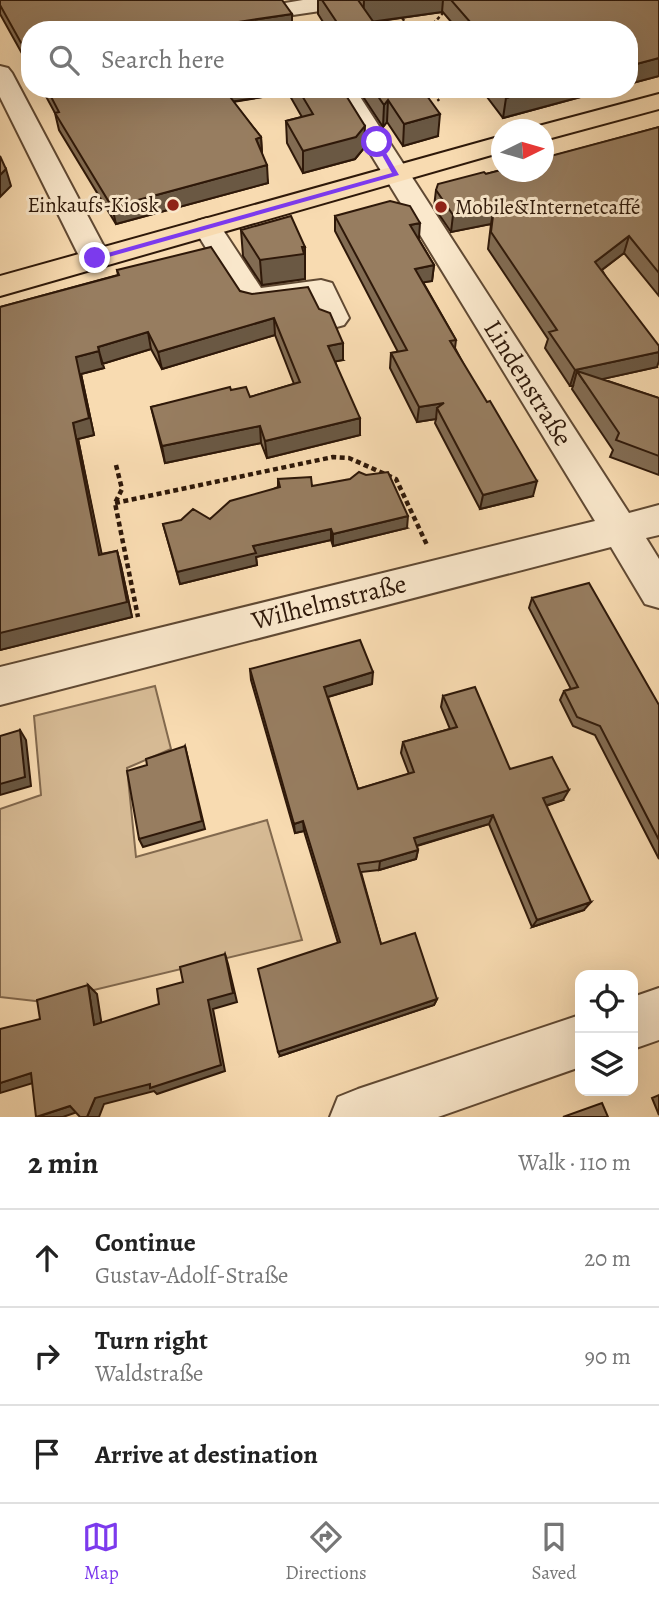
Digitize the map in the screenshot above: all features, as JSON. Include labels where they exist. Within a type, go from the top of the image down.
[{"type":"main road","points":[[554,129],[659,101]]},
{"type":"main road","points":[[0,286],[491,147]]},
{"type":"street","points":[[300,21],[290,4],[347,0]]},
{"type":"street","points":[[0,73],[95,258]]},
{"type":"street","name":"Lindenstraße","points":[[350,98],[659,592]]},
{"type":"street","points":[[207,227],[253,299],[321,290],[333,318]]},
{"type":"street","name":"Wilhelmstraße","points":[[0,686],[659,520]]},
{"type":"street","points":[[638,1021],[659,1014]]},
{"type":"street","points":[[358,1117],[575,1043]]},
{"type":"path","points":[[436,21],[443,13]]},
{"type":"path","points":[[115,503],[342,456],[396,479],[440,575]]},
{"type":"path","points":[[116,464],[122,489],[115,503],[144,649]]},
{"type":"shaded area","points":[[155,686],[171,749],[127,768],[136,857],[267,820],[302,940],[44,1002],[0,997],[0,809],[41,795],[34,716]]},
{"type":"building","points":[[0,0],[282,0],[292,14],[245,21],[21,21],[21,43],[0,5]]},
{"type":"building","points":[[322,0],[358,0],[373,21],[336,21]]},
{"type":"building","points":[[451,0],[659,0],[659,58],[638,64],[638,21],[469,21]]},
{"type":"building","points":[[52,98],[231,98],[261,137],[256,139],[267,165],[112,207],[55,113],[59,112]]},
{"type":"building","points":[[303,98],[348,98],[365,126],[356,137],[303,151],[286,121],[313,114]]},
{"type":"building","points":[[379,98],[428,98],[440,114],[404,124],[388,100],[384,105]]},
{"type":"building","points":[[659,127],[659,273],[629,236],[595,262],[659,346],[659,352],[575,370],[549,332],[557,330],[491,232],[494,208],[453,215],[436,190],[438,184],[484,172],[491,173],[491,182],[554,182],[554,155]]},
{"type":"building","points":[[0,156],[6,169],[0,175]]},
{"type":"building","points":[[390,201],[410,206],[420,223],[410,225],[434,265],[415,269],[456,340],[450,341],[487,402],[490,401],[537,481],[483,495],[437,408],[444,403],[419,407],[391,353],[407,350],[335,216]]},
{"type":"building","points":[[291,216],[305,247],[302,247],[304,254],[260,260],[241,230]]},
{"type":"building","points":[[211,247],[240,291],[252,294],[308,287],[319,309],[330,313],[343,343],[328,346],[360,418],[265,441],[260,426],[162,446],[151,407],[230,387],[231,390],[246,387],[250,397],[300,382],[274,318],[158,352],[148,332],[98,347],[99,351],[76,357],[89,418],[73,423],[99,555],[117,551],[127,602],[0,633],[0,307],[119,275],[117,270]]},
{"type":"building","points":[[577,371],[659,398],[659,456],[616,440],[619,433]]},
{"type":"building","points":[[359,472],[366,475],[388,472],[408,516],[333,534],[331,529],[253,546],[256,553],[177,572],[163,524],[181,520],[193,509],[210,519],[230,501],[280,487],[278,479],[311,477],[312,486],[350,479]]},
{"type":"building","points":[[589,583],[659,705],[659,840],[600,726],[577,717],[564,691],[578,687],[532,598]]},
{"type":"building","points":[[360,640],[373,672],[324,687],[358,789],[414,772],[403,742],[457,727],[443,696],[475,687],[510,769],[552,757],[569,790],[543,798],[591,902],[537,920],[493,815],[414,838],[418,850],[358,864],[381,944],[415,933],[437,999],[278,1052],[258,969],[340,942],[303,821],[294,824],[250,669]]},
{"type":"building","points":[[20,730],[25,777],[0,784],[0,736]]},
{"type":"building","points":[[185,746],[202,821],[139,839],[127,771],[147,765],[146,759]]},
{"type":"building","points":[[225,954],[233,993],[208,1000],[221,1065],[150,1088],[150,1084],[95,1098],[87,1117],[80,1117],[70,1106],[36,1117],[31,1073],[0,1083],[0,1029],[40,1019],[37,1000],[88,985],[94,1025],[159,1004],[157,989],[183,982],[180,967]]},
{"type":"building","points":[[602,1103],[608,1117],[563,1117]]},
{"type":"place","name":"Einkaufs-Kiosk","points":[[173,205]]},
{"type":"place","name":"Mobile&Internetcaffé","points":[[441,207]]},
{"type":"route","points":[[95,258],[396,174],[377,142]]}]
